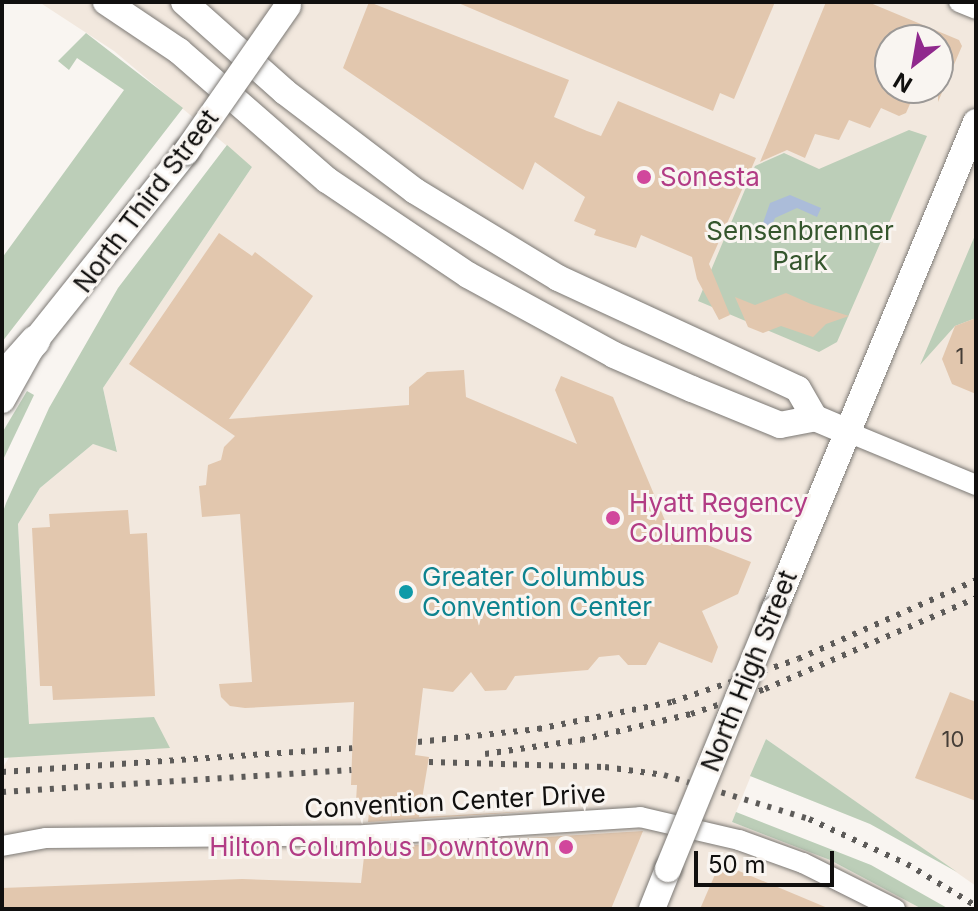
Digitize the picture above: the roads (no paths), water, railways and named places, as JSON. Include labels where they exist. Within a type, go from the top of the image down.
[{"type":"highway","points":[[2,378],[35,341]]},
{"type":"main road","points":[[106,2],[179,51],[316,172],[468,275],[614,355],[707,395],[780,425],[815,418],[848,432]]},
{"type":"main road","points":[[134,19],[162,20],[184,2],[285,92],[415,191],[558,278],[798,389],[815,418]]},
{"type":"main road","name":"North Third Street","points":[[2,400],[35,341],[116,246],[291,2]]},
{"type":"main road","name":"North High Street","points":[[652,909],[976,122]]},
{"type":"street","points":[[959,2],[976,9]]},
{"type":"street","points":[[848,432],[976,485]]},
{"type":"street","name":"Convention Center Drive","points":[[2,846],[46,838],[365,835],[640,817],[739,840],[803,863],[895,909]]},
{"type":"water","points":[[790,195],[821,208],[817,217],[797,208],[775,218],[768,235],[757,240],[770,203]]},
{"type":"railway","points":[[418,742],[538,729],[672,702],[798,659],[976,580]]},
{"type":"railway","points":[[485,754],[581,740],[691,714],[765,689],[976,598]]},
{"type":"railway","points":[[2,772],[352,748]]},
{"type":"railway","points":[[429,762],[605,767],[664,775],[809,819],[907,864],[976,906]]},
{"type":"railway","points":[[2,792],[351,770]]},
{"type":"place","name":"Sonesta","points":[[644,177]]},
{"type":"place","name":"Hyatt Regency Columbus","points":[[613,518]]},
{"type":"place","name":"Greater Columbus Convention Center","points":[[406,592]]},
{"type":"place","name":"Hilton Columbus Downtown","points":[[566,847]]},
{"type":"park label","name":"Sensenbrenner Park","points":[[800,246]]}]
